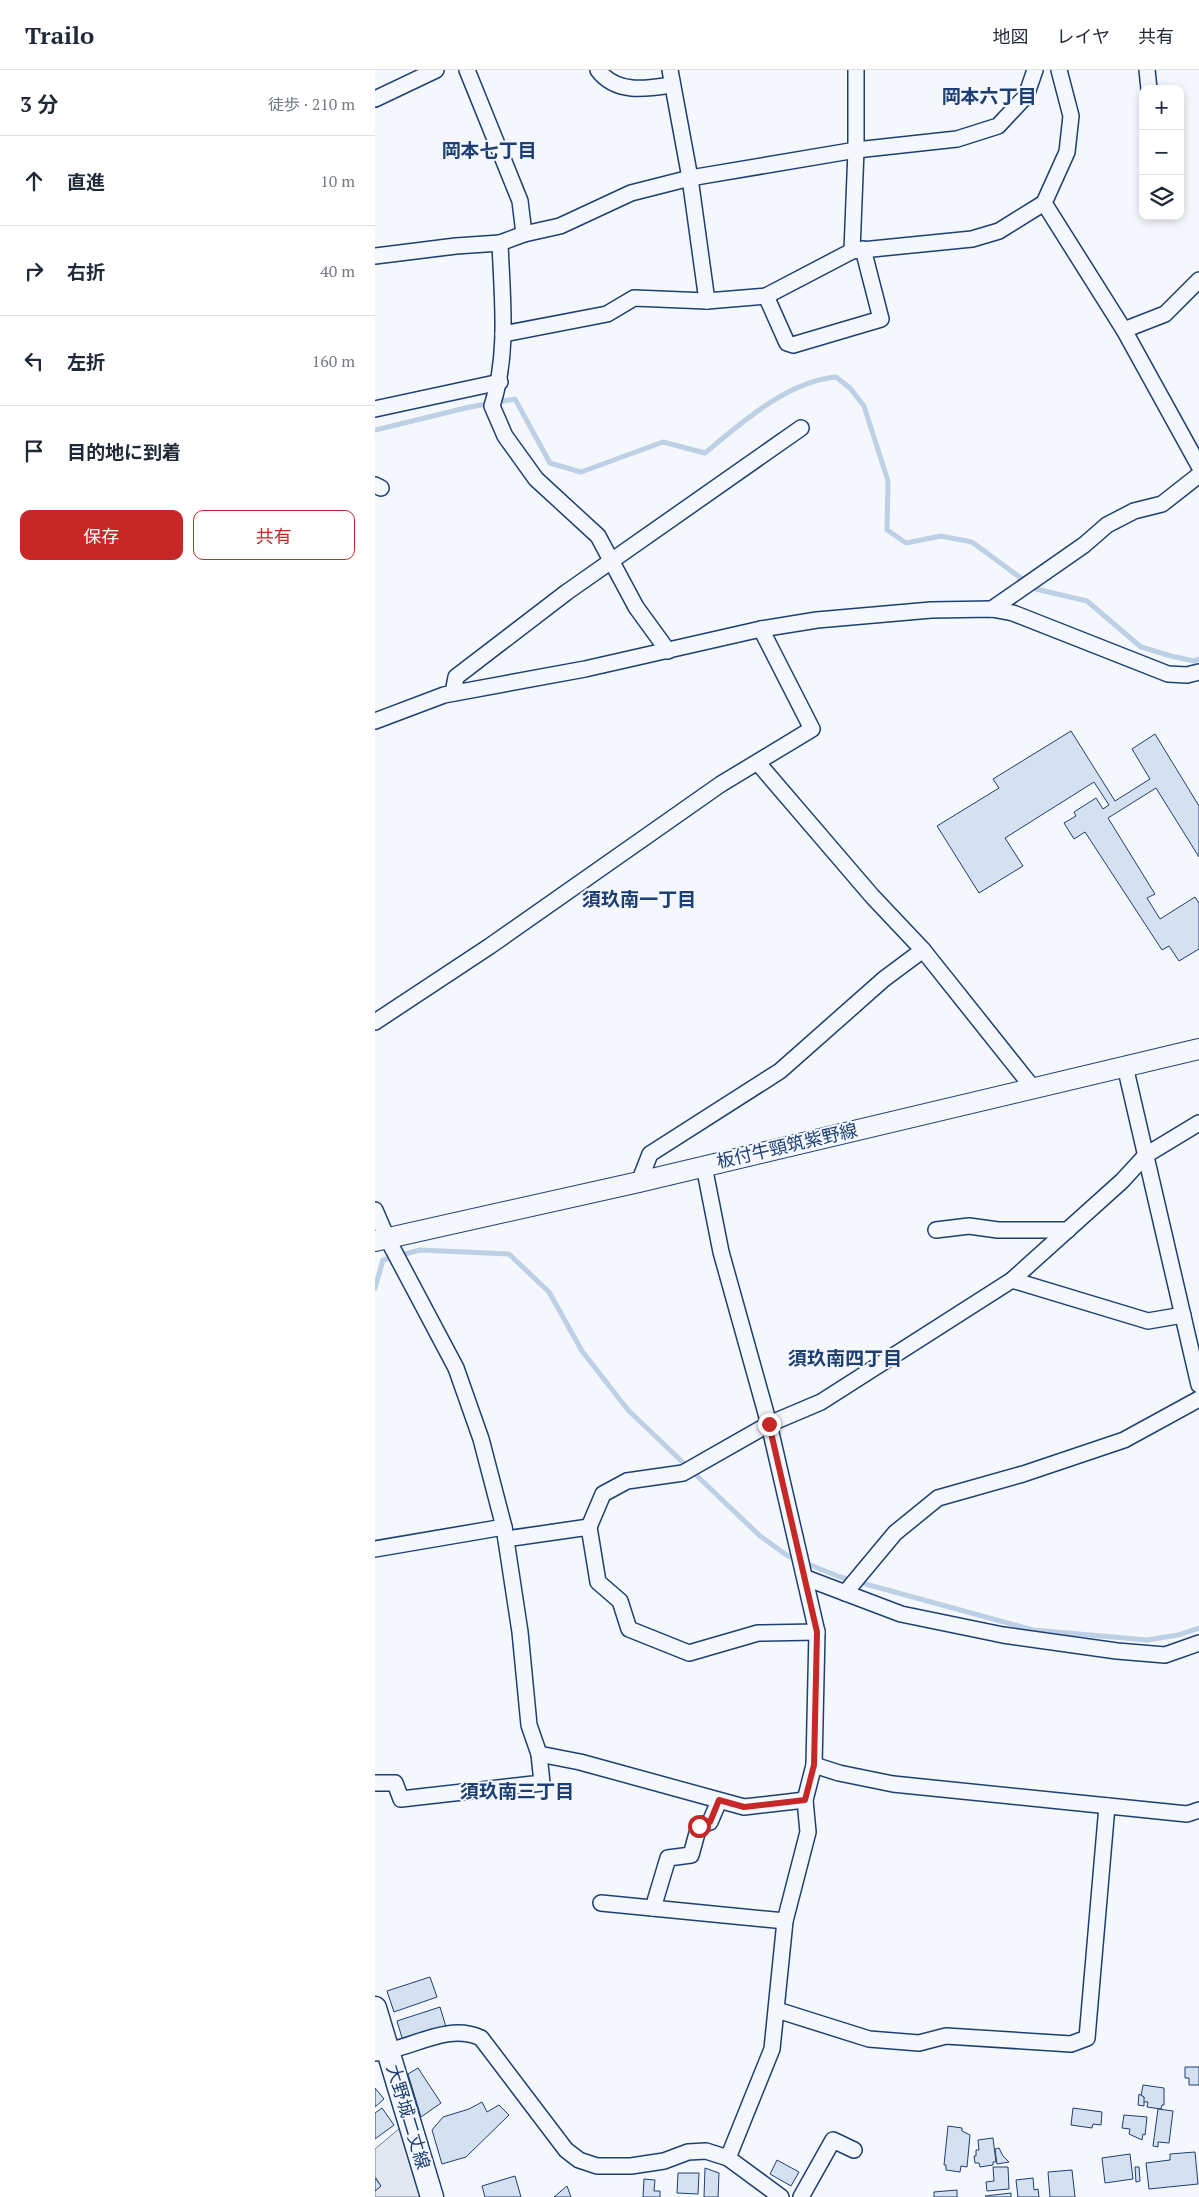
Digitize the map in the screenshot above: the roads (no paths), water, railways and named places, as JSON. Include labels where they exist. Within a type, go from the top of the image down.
[{"type":"main road","name":"板付牛頸筑紫野線","points":[[381,1239],[639,1182],[1199,1049]]},
{"type":"main road","name":"大野城二丈線","points":[[375,2008],[382,2052],[432,2197]]},
{"type":"street","points":[[375,99],[436,70]]},
{"type":"street","points":[[467,70],[520,201],[524,234]]},
{"type":"street","points":[[598,70],[620,85],[640,90],[670,78],[690,178],[707,301]]},
{"type":"street","points":[[766,296],[787,343],[793,345],[881,319],[857,250],[856,70]]},
{"type":"street","points":[[375,256],[456,246],[500,243],[524,234],[560,226],[631,193],[690,178],[856,150],[957,139],[998,126],[1026,96],[1035,70]]},
{"type":"street","points":[[503,334],[607,314],[634,298],[707,301],[766,296],[857,250],[972,238],[999,231],[1044,203],[1067,152],[1071,116],[1059,70]]},
{"type":"street","points":[[1147,70],[1149,85]]},
{"type":"street","points":[[1044,203],[1124,330],[1199,466]]},
{"type":"street","points":[[500,243],[503,334],[500,382],[492,406],[505,436],[536,479],[598,536],[636,607],[668,651]]},
{"type":"street","points":[[1124,330],[1165,314],[1199,280]]},
{"type":"street","points":[[375,409],[500,382]]},
{"type":"street","points":[[453,693],[456,677],[567,592],[801,428]]},
{"type":"street","points":[[992,609],[1084,545],[1107,525],[1134,511],[1162,504],[1199,475]]},
{"type":"street","points":[[375,721],[390,714],[453,693],[668,651],[761,629],[817,620],[931,610],[992,609],[1013,613],[1168,674],[1187,675],[1199,672]]},
{"type":"street","points":[[375,1022],[490,946],[721,784],[812,729],[761,629]]},
{"type":"street","points":[[758,763],[872,896],[923,950],[1033,1088]]},
{"type":"street","points":[[639,1182],[650,1154],[780,1070],[884,980],[923,950]]},
{"type":"street","points":[[1125,1066],[1199,1385]]},
{"type":"street","points":[[817,1632],[758,1633],[689,1652],[629,1629],[620,1601],[598,1582],[589,1527],[603,1494],[627,1481],[683,1473],[769,1424],[821,1402],[1012,1280],[1122,1181],[1146,1155],[1199,1123]]},
{"type":"street","points":[[704,1166],[721,1252],[769,1424],[817,1632],[814,1765],[805,1800],[809,1832],[785,1921],[773,2049],[728,2158]]},
{"type":"street","points":[[375,1210],[381,1239],[455,1368],[481,1439],[505,1533],[521,1632],[529,1725],[539,1754],[542,1783],[401,1799],[395,1783],[375,1783]]},
{"type":"street","points":[[936,1230],[969,1226],[997,1230],[1068,1230]]},
{"type":"street","points":[[1012,1280],[1148,1321],[1183,1315]]},
{"type":"street","points":[[845,1594],[895,1533],[938,1498],[1023,1474],[1123,1440],[1199,1399]]},
{"type":"street","points":[[375,1549],[505,1533],[589,1527]]},
{"type":"street","points":[[806,1578],[901,1614],[1003,1635],[1108,1650],[1165,1655],[1199,1643]]},
{"type":"street","points":[[539,1754],[581,1762],[744,1807],[805,1800]]},
{"type":"street","points":[[814,1765],[839,1773],[893,1784],[1187,1814],[1199,1810]]},
{"type":"street","points":[[653,1908],[668,1858],[691,1855],[699,1826],[710,1822],[719,1800]]},
{"type":"street","points":[[777,2010],[869,2039],[919,2043],[946,2036],[1071,2044],[1087,2038],[1107,1806]]},
{"type":"street","points":[[601,1902],[785,1921]]},
{"type":"street","points":[[382,2052],[454,2032],[469,2032],[481,2038],[566,2150],[579,2160],[597,2166],[631,2166],[664,2161],[688,2152],[706,2152],[728,2158],[781,2197]]},
{"type":"street","points":[[801,2197],[833,2140],[854,2150]]},
{"type":"waterway","points":[[375,430],[470,407],[515,399],[550,463],[581,472],[663,442],[705,453],[766,405],[783,395],[800,386],[836,377],[850,388],[864,406],[888,481],[887,530],[906,543],[941,536],[972,542],[1036,589],[1087,601],[1141,647],[1194,661],[1199,659]]},
{"type":"waterway","points":[[375,1288],[383,1260],[420,1250],[509,1254],[549,1292],[582,1351],[628,1410],[760,1536],[788,1556],[840,1577],[1033,1630],[1147,1640],[1178,1635],[1199,1628]]},
{"type":"district","name":"岡本六丁目","points":[[989,96]]},
{"type":"district","name":"岡本七丁目","points":[[489,150]]},
{"type":"district","name":"須玖南一丁目","points":[[639,899]]},
{"type":"district","name":"須玖南四丁目","points":[[845,1358]]},
{"type":"district","name":"須玖南三丁目","points":[[517,1791]]}]
